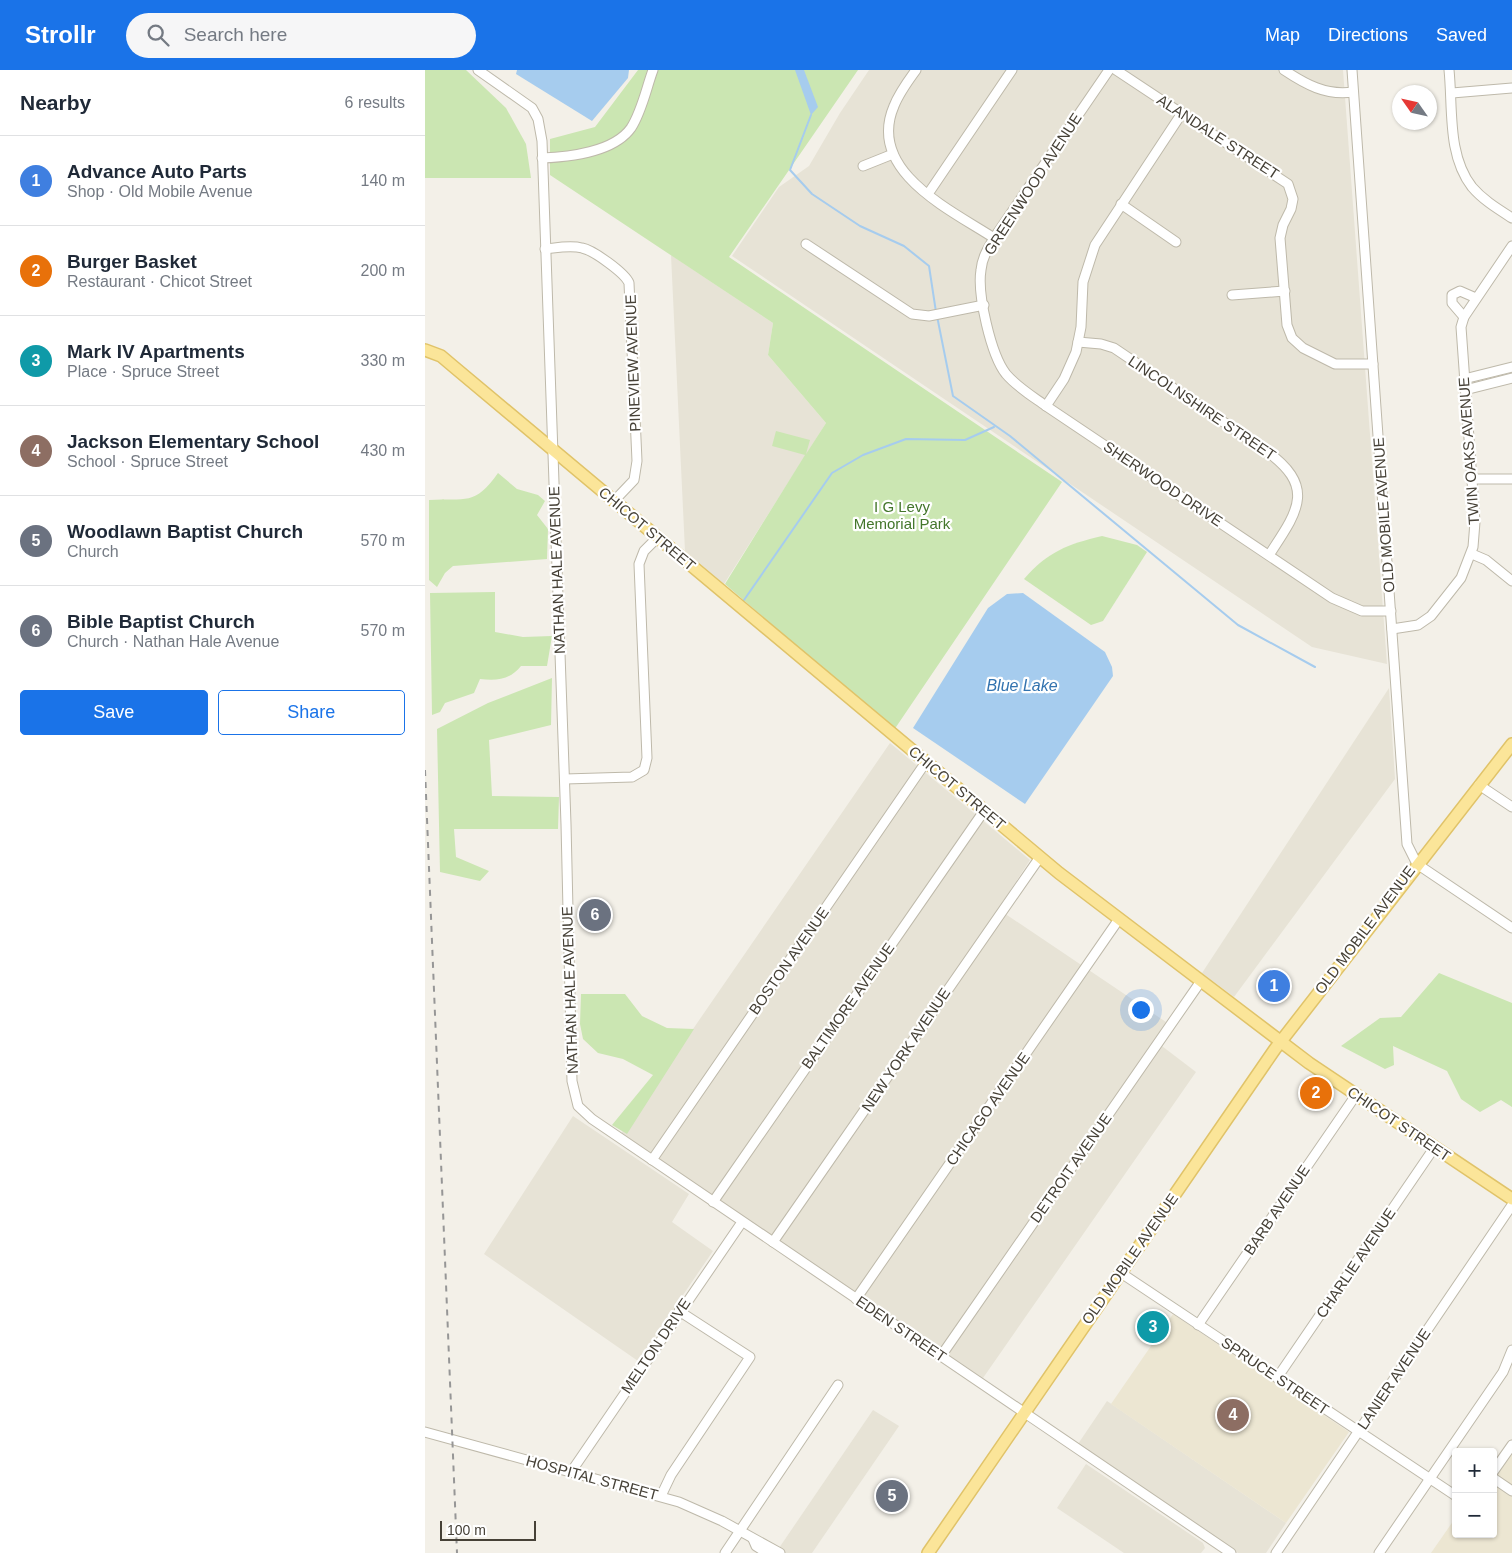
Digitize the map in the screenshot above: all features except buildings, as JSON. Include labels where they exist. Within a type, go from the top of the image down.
[{"type":"main road","name":"CHICOT STREET","points":[[425,350],[441,356],[454,366],[1039,857],[1119,920],[1281,1042],[1356,1095],[1512,1199]]},
{"type":"main road","points":[[1417,864],[1512,744]]},
{"type":"main road","name":"OLD MOBILE AVENUE","points":[[928,1553],[1281,1042],[1417,864]]},
{"type":"street","name":"NATHAN HALE AVENUE","points":[[478,70],[532,108],[541,127],[565,779],[572,1080],[576,1101]]},
{"type":"street","points":[[542,158],[588,151],[622,138],[632,126],[653,70]]},
{"type":"street","points":[[916,70],[891,113],[889,133],[893,154],[901,171],[917,187],[994,238]]},
{"type":"street","points":[[928,194],[1012,70]]},
{"type":"street","name":"GREENWOOD AVENUE","points":[[984,304],[980,284],[981,268],[994,238],[1109,70]]},
{"type":"street","name":"ALANDALE STREET","points":[[1116,70],[1279,177],[1291,190],[1293,204],[1280,238],[1287,325],[1295,342],[1335,364],[1373,364]]},
{"type":"street","points":[[1283,70],[1318,89],[1353,92]]},
{"type":"street","name":"OLD MOBILE AVENUE","points":[[1352,70],[1407,844],[1417,864]]},
{"type":"street","points":[[1449,70],[1455,144],[1465,176],[1478,193],[1512,218]]},
{"type":"street","points":[[1452,93],[1512,88]]},
{"type":"street","points":[[1046,406],[1064,378],[1078,342],[1086,268],[1095,245],[1182,113]]},
{"type":"street","points":[[863,166],[893,154]]},
{"type":"street","points":[[1121,204],[1176,242]]},
{"type":"street","points":[[806,244],[912,314],[929,316],[984,304]]},
{"type":"street","name":"TWIN OAKS AVENUE","points":[[1392,629],[1419,625],[1431,616],[1461,578],[1472,554],[1475,522],[1461,335],[1464,316],[1512,246]]},
{"type":"street","name":"PINEVIEW AVENUE","points":[[545,249],[571,247],[587,250],[620,271],[629,283],[637,461],[631,484],[614,501]]},
{"type":"street","points":[[1464,316],[1452,303],[1452,294],[1460,290],[1476,298]]},
{"type":"street","points":[[1232,295],[1285,291]]},
{"type":"street","name":"SHERWOOD DRIVE","points":[[984,304],[992,345],[1000,365],[1012,380],[1046,406],[1341,603],[1362,611],[1391,611]]},
{"type":"street","name":"LINCOLNSHIRE STREET","points":[[1078,342],[1101,344],[1114,348],[1265,450],[1285,466],[1297,488],[1297,504],[1292,521],[1269,555]]},
{"type":"street","points":[[1464,379],[1512,367]]},
{"type":"street","points":[[1465,390],[1512,378]]},
{"type":"street","points":[[1471,479],[1512,479]]},
{"type":"street","points":[[565,779],[623,778],[642,773],[647,758],[639,564],[644,551],[658,537]]},
{"type":"street","points":[[1472,554],[1485,560],[1512,581]]},
{"type":"street","name":"BOSTON AVENUE","points":[[652,1160],[926,762]]},
{"type":"street","points":[[1479,785],[1512,807]]},
{"type":"street","name":"BALTIMORE AVENUE","points":[[713,1202],[984,811]]},
{"type":"street","name":"NEW YORK AVENUE","points":[[773,1242],[1039,857]]},
{"type":"street","points":[[1417,864],[1512,928]]},
{"type":"street","name":"CHICAGO AVENUE","points":[[856,1298],[1119,920]]},
{"type":"street","name":"DETROIT AVENUE","points":[[941,1356],[1201,981]]},
{"type":"street","name":"BARB AVENUE","points":[[1198,1325],[1356,1095]]},
{"type":"street","name":"EDEN STREET","points":[[576,1101],[592,1119],[1231,1553]]},
{"type":"street","name":"CHARLIE AVENUE","points":[[1277,1378],[1434,1148]]},
{"type":"street","name":"LANIER AVENUE","points":[[1275,1553],[1512,1205]]},
{"type":"street","name":"MELTON DRIVE","points":[[571,1472],[679,1311],[742,1222]]},
{"type":"street","name":"SPRUCE STREET","points":[[1121,1273],[1452,1493]]},
{"type":"street","points":[[661,1496],[671,1475],[750,1357],[679,1311]]},
{"type":"street","points":[[1379,1553],[1503,1372],[1512,1350]]},
{"type":"street","points":[[725,1553],[838,1385]]},
{"type":"street","name":"HOSPITAL STREET","points":[[425,1432],[661,1496],[694,1508],[753,1539],[761,1541],[780,1553]]},
{"type":"street","points":[[1497,1466],[1512,1445]]},
{"type":"street","points":[[1497,1481],[1512,1491]]},
{"type":"street","name":"HOSPITAL STREET","points":[[753,1539],[756,1546],[767,1553]]},
{"type":"street","points":[[1211,1553],[1217,1544]]},
{"type":"shaded area","points":[[869,70],[1343,70],[1387,664],[1312,647],[732,256],[779,187],[809,166],[840,113]]},
{"type":"shaded area","points":[[671,255],[773,323],[768,355],[826,423],[724,584],[685,551]]},
{"type":"shaded area","points":[[1389,688],[1395,779],[1234,997],[1202,973]]},
{"type":"shaded area","points":[[890,743],[1030,860],[998,909],[1166,1022],[1154,1040],[1196,1072],[983,1378],[620,1135]]},
{"type":"shaded area","points":[[573,1116],[689,1194],[672,1222],[713,1251],[638,1361],[484,1254]]},
{"type":"shaded area","points":[[1173,1314],[1349,1432],[1286,1523],[1111,1404]]},
{"type":"shaded area","points":[[1107,1401],[1286,1523],[1266,1553],[1238,1553],[1078,1444]]},
{"type":"shaded area","points":[[873,1410],[899,1426],[812,1553],[781,1553],[777,1551]]},
{"type":"shaded area","points":[[1512,1451],[1512,1553],[1431,1553],[1452,1523],[1452,1538],[1497,1538],[1497,1472]]},
{"type":"shaded area","points":[[1086,1464],[1203,1543],[1205,1548],[1201,1553],[1124,1553],[1057,1508]]},
{"type":"green space","points":[[425,70],[466,70],[506,108],[526,144],[531,178],[425,178]]},
{"type":"green space","name":"I G Levy Memorial Park","points":[[638,70],[858,70],[729,257],[1062,482],[894,730],[725,584],[805,455],[772,446],[776,431],[810,440],[806,454],[826,423],[768,355],[773,323],[550,175],[550,139],[595,127]]},
{"type":"green space","points":[[498,473],[517,489],[538,495],[545,501],[537,515],[548,529],[547,559],[453,566],[445,573],[437,587],[429,580],[429,500],[461,499],[476,496],[490,484]]},
{"type":"green space","points":[[1102,536],[1137,545],[1147,552],[1103,621],[1091,625],[1024,579],[1041,562],[1059,550]]},
{"type":"green space","points":[[495,592],[495,632],[523,637],[552,636],[547,666],[521,666],[507,677],[492,680],[480,679],[474,693],[445,703],[440,712],[432,715],[430,593]]},
{"type":"green space","points":[[552,678],[551,725],[489,740],[492,796],[559,797],[558,829],[454,829],[456,857],[489,871],[480,881],[440,872],[437,729],[488,703]]},
{"type":"green space","points":[[1439,973],[1512,1003],[1512,1107],[1501,1100],[1480,1112],[1461,1099],[1447,1071],[1393,1046],[1394,1065],[1385,1069],[1341,1046],[1380,1018],[1401,1017]]},
{"type":"green space","points":[[581,994],[625,994],[642,1016],[667,1028],[694,1029],[627,1134],[612,1125],[653,1075],[623,1059],[598,1053],[583,1039],[580,1024]]},
{"type":"water","points":[[517,70],[629,70],[628,78],[592,121],[516,74]]},
{"type":"water","points":[[795,70],[804,70],[818,107],[811,115]]},
{"type":"water","name":"Blue Lake","points":[[1023,593],[1105,652],[1112,667],[1113,676],[1025,804],[913,728],[988,608],[1007,594]]},
{"type":"waterway","points":[[811,115],[790,170],[812,194],[860,226],[904,246],[929,266],[936,312]]},
{"type":"waterway","points":[[937,316],[953,396],[1010,436],[1238,625],[1315,667]]},
{"type":"waterway","points":[[744,600],[832,473],[863,455],[906,439],[965,440],[994,427]]},
{"type":"railway","points":[[425,770],[457,1553]]},
{"type":"place","name":"Bible Baptist Church","points":[[595,915]]},
{"type":"place","name":"Advance Auto Parts","points":[[1274,986]]},
{"type":"place","name":"Burger Basket","points":[[1316,1093]]},
{"type":"place","name":"Mark IV Apartments","points":[[1153,1327]]},
{"type":"place","name":"Jackson Elementary School","points":[[1233,1415]]},
{"type":"place","name":"Woodlawn Baptist Church","points":[[892,1496]]}]
